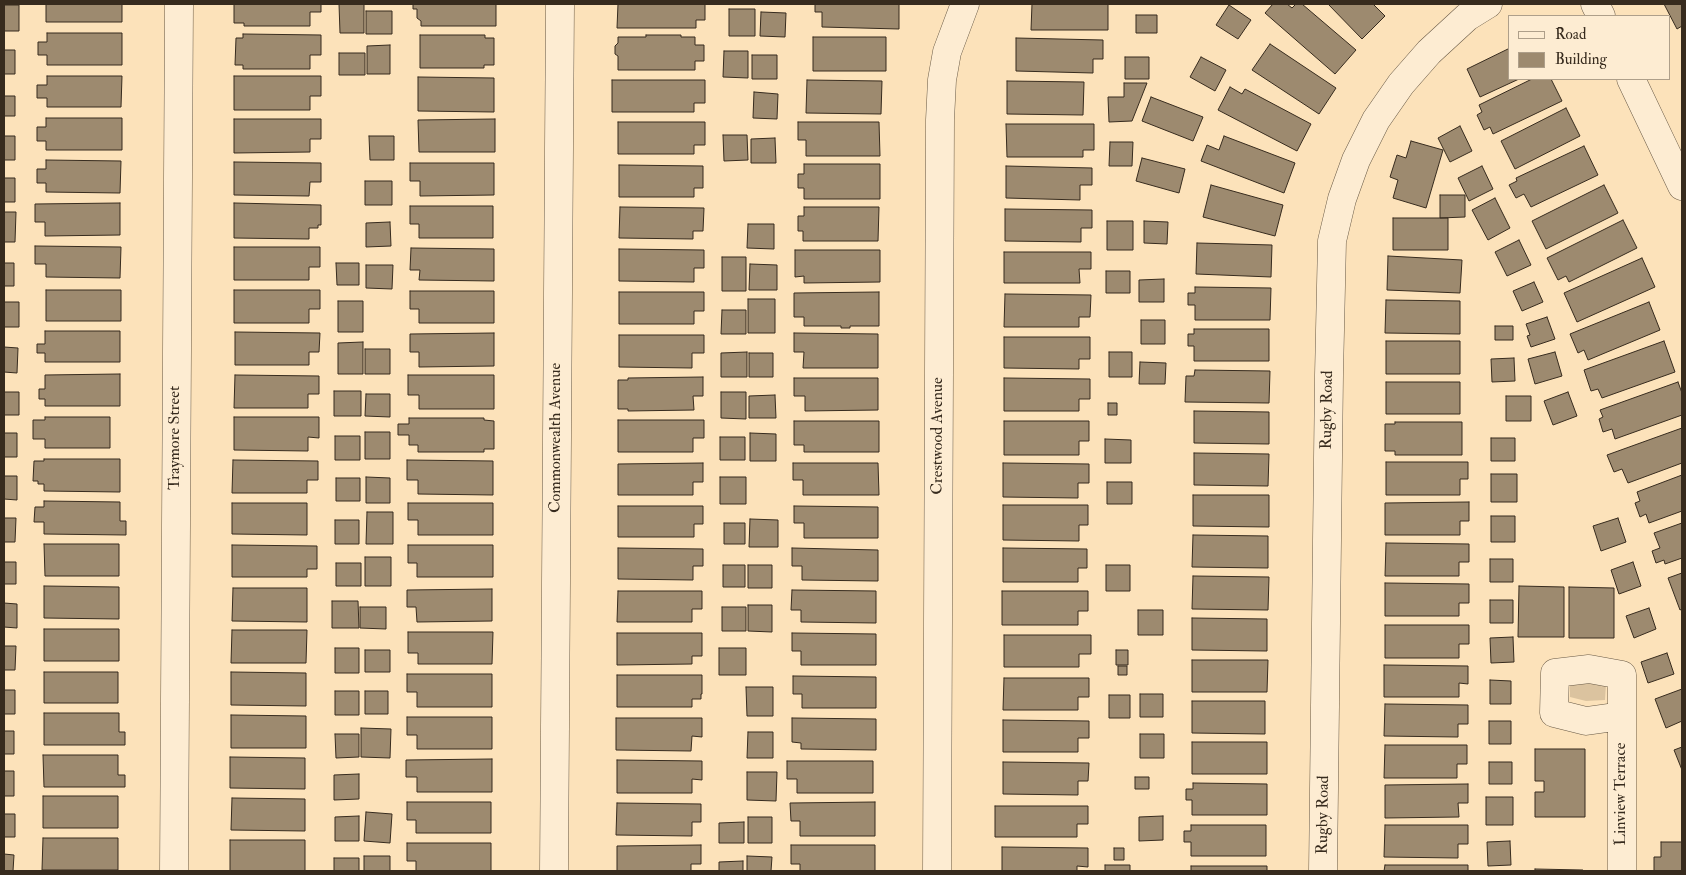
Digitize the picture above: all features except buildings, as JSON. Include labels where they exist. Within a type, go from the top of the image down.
[{"type":"street","name":"Traymore Street","points":[[174,871],[179,4]]},
{"type":"street","name":"Commonwealth Avenue","points":[[554,871],[560,4]]},
{"type":"street","name":"Crestwood Avenue","points":[[937,871],[940,120],[942,80],[947,52],[965,4]]},
{"type":"street","name":"Rugby Road","points":[[1323,871],[1328,375],[1332,241],[1345,191],[1356,160],[1376,120],[1401,84],[1428,52],[1467,17],[1488,4]]},
{"type":"street","points":[[1631,80],[1682,186]]},
{"type":"street","name":"Linview Terrace","points":[[1622,716],[1622,871]]},
{"type":"shaded area","points":[[1590,680],[1606,684],[1605,700],[1586,701],[1570,697],[1570,683]]}]
